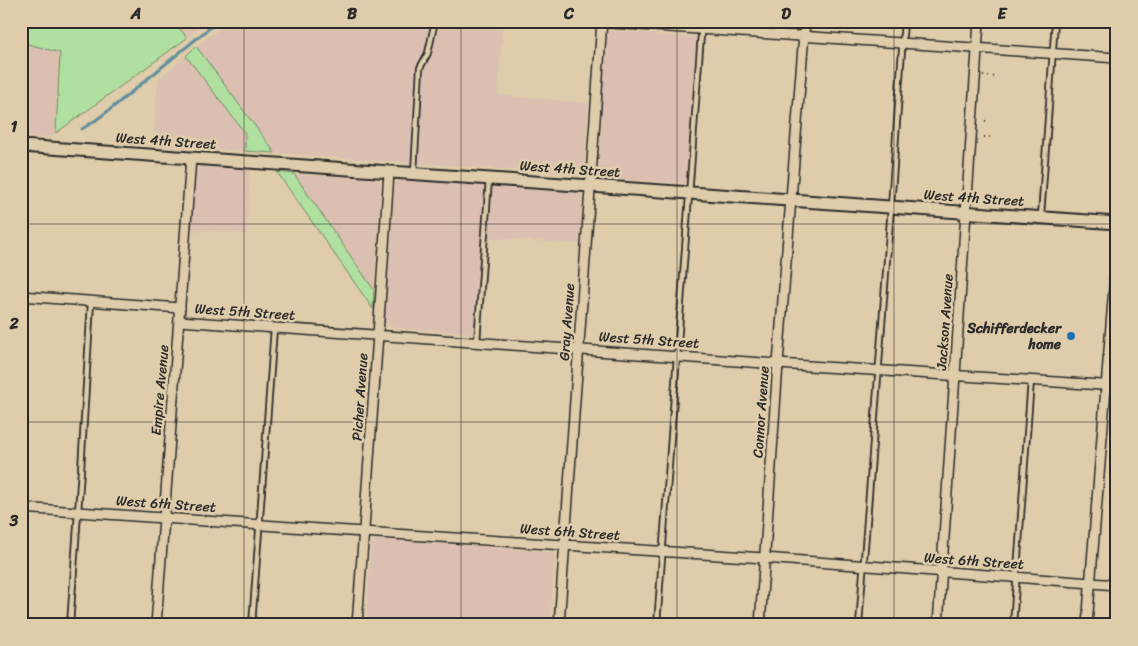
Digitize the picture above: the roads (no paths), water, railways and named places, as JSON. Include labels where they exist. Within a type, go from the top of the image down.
[{"type":"street","points":[[582,21],[701,25],[804,37],[1117,58]]},
{"type":"street","name":"Connor Avenue","points":[[760,625],[790,200],[805,21]]},
{"type":"street","name":"Jackson Avenue","points":[[938,625],[979,21]]},
{"type":"street","name":"Gray Avenue","points":[[559,625],[602,22]]},
{"type":"street","name":"West 4th Street","points":[[21,146],[1117,223]]},
{"type":"street","name":"Empire Avenue","points":[[156,625],[191,158]]},
{"type":"street","name":"Picher Avenue","points":[[357,625],[389,172]]},
{"type":"street","points":[[1087,625],[1117,250]]},
{"type":"street","name":"West 5th Street","points":[[21,296],[180,308]]},
{"type":"street","name":"West 5th Street","points":[[180,320],[778,364],[1117,386]]},
{"type":"street","name":"West 6th Street","points":[[21,508],[764,558],[1117,585]]},
{"type":"lane","points":[[414,174],[420,68],[428,53],[435,21]]},
{"type":"lane","points":[[858,625],[904,21]]},
{"type":"lane","points":[[1041,218],[1055,21]]},
{"type":"lane","points":[[657,625],[701,25]]},
{"type":"lane","points":[[477,342],[489,179]]},
{"type":"lane","points":[[70,625],[91,302]]},
{"type":"lane","points":[[252,625],[274,328]]},
{"type":"lane","points":[[1013,625],[1031,380]]},
{"type":"waterway","points":[[82,129],[112,108],[218,21]]},
{"type":"place","name":"Schifferdecker home","points":[[1071,336]]}]
